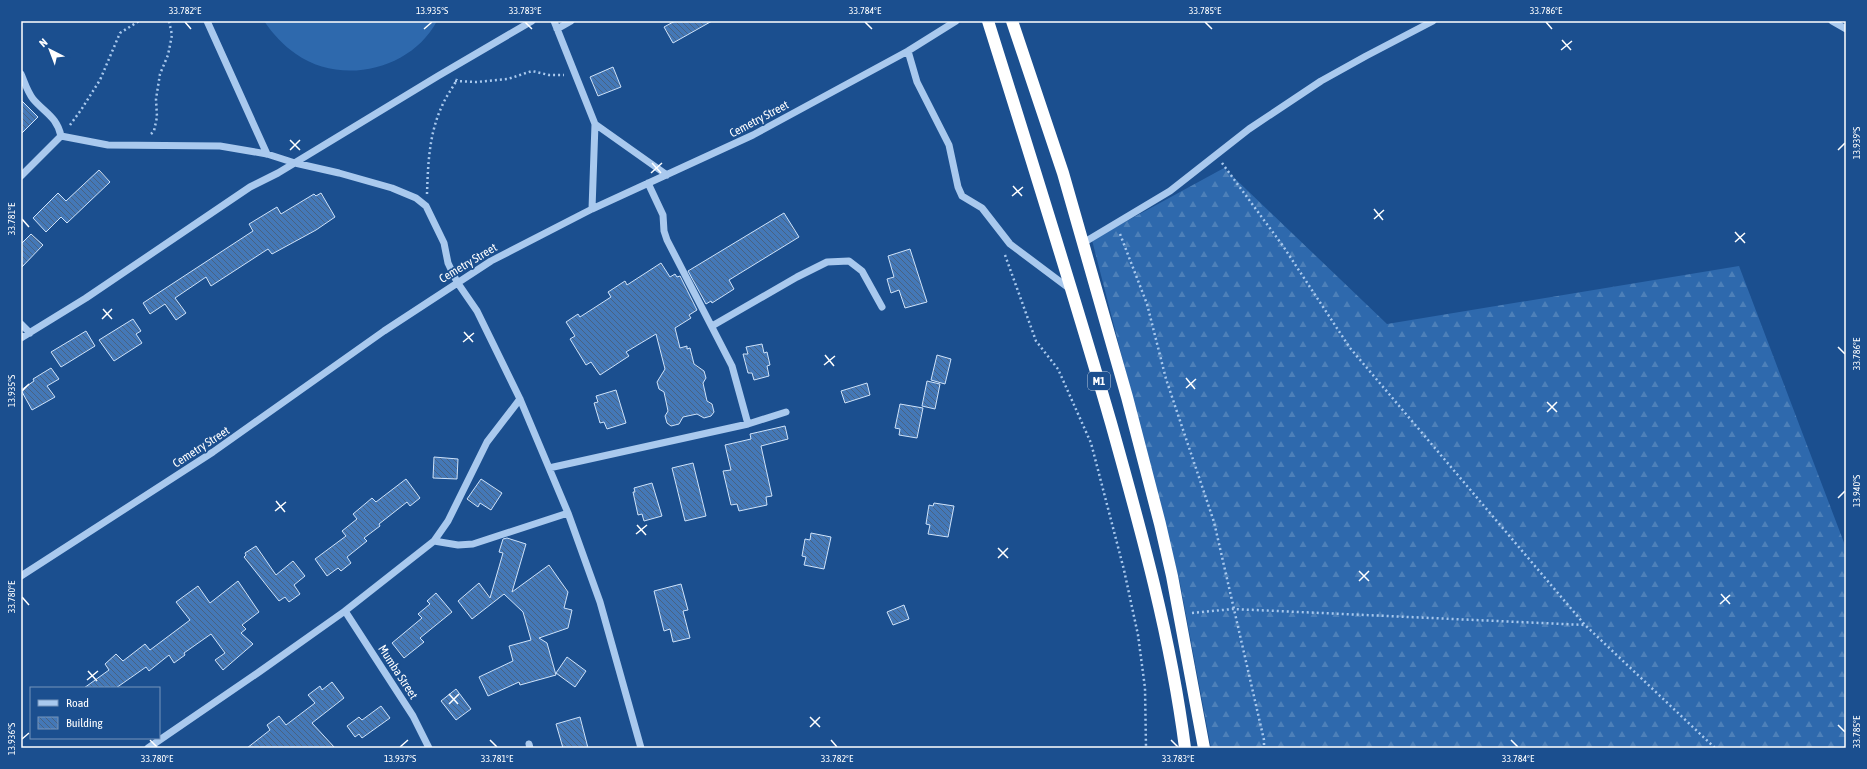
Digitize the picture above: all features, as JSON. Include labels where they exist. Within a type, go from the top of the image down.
[{"type":"highway","name":"M1","points":[[988,21],[1072,290],[1144,542],[1160,612],[1185,748]]},
{"type":"highway","name":"M1","points":[[1012,21],[1063,173],[1127,397],[1160,524],[1180,615],[1204,748]]},
{"type":"street","points":[[207,21],[267,154]]},
{"type":"street","points":[[21,338],[86,298],[225,202],[250,187],[272,177],[459,63],[532,21]]},
{"type":"street","points":[[554,21],[596,124],[592,209]]},
{"type":"street","points":[[557,29],[571,21]]},
{"type":"street","name":"Cemetry Street","points":[[21,576],[220,448],[384,331],[503,254],[592,209],[753,135],[908,51],[956,21]]},
{"type":"street","points":[[1083,243],[1115,222],[1170,191],[1215,154],[1282,106],[1321,81],[1433,21]]},
{"type":"street","points":[[1832,21],[1846,29]]},
{"type":"street","points":[[908,51],[918,82],[949,145],[958,187],[962,196],[982,208],[1010,244],[1072,290]]},
{"type":"street","points":[[21,74],[28,92],[34,100],[56,121],[61,136]]},
{"type":"street","points":[[596,124],[667,175]]},
{"type":"street","points":[[61,136],[102,144],[220,146],[267,154],[295,163],[392,188],[416,198],[426,206],[444,243],[448,263],[458,282],[477,311],[520,399],[568,513],[600,602],[641,748]]},
{"type":"street","points":[[21,176],[61,136]]},
{"type":"street","points":[[648,184],[663,215],[667,240],[732,366],[748,424]]},
{"type":"street","points":[[712,326],[797,277],[827,262],[849,261],[862,271],[882,307]]},
{"type":"street","points":[[21,324],[30,333]]},
{"type":"street","points":[[148,748],[259,672],[345,610],[434,541],[448,521],[487,442],[520,399]]},
{"type":"street","points":[[549,468],[748,424],[786,412]]},
{"type":"street","points":[[434,541],[458,545],[472,544],[568,513]]},
{"type":"street","name":"Mumba Street","points":[[345,610],[413,716],[429,748]]},
{"type":"path","points":[[61,136],[82,110],[100,80],[120,33],[139,21]]},
{"type":"path","points":[[139,144],[154,130],[157,117],[157,86],[168,55],[172,35],[169,21]]},
{"type":"path","points":[[426,206],[427,160],[435,125],[441,106],[456,81],[460,69],[459,63]]},
{"type":"path","points":[[438,76],[447,80],[456,81],[502,80],[532,71],[576,76]]},
{"type":"path","points":[[1215,154],[1283,246],[1350,348],[1585,625],[1715,748]]},
{"type":"path","points":[[1115,222],[1147,304],[1166,379],[1214,522],[1264,740],[1264,748]]},
{"type":"path","points":[[1004,252],[1036,341],[1058,369],[1091,443],[1124,570],[1138,635],[1145,688],[1146,748]]},
{"type":"path","points":[[1180,615],[1233,609],[1585,625]]},
{"type":"green space","points":[[264,21],[437,21],[425,38],[410,51],[393,61],[374,68],[354,71],[333,69],[314,64],[296,54],[278,39]]},
{"type":"green space","points":[[1224,168],[1387,324],[1739,266],[1846,548],[1846,748],[1211,748],[1180,583],[1092,240]]},
{"type":"building","points":[[675,21],[712,21],[673,43],[664,27]]},
{"type":"building","points":[[613,67],[621,87],[598,96],[590,77]]},
{"type":"building","points":[[21,100],[38,117],[21,134]]},
{"type":"building","points":[[99,170],[110,182],[67,223],[61,217],[46,232],[33,218],[58,193],[66,201]]},
{"type":"building","points":[[321,193],[335,217],[316,230],[272,254],[268,249],[211,286],[206,277],[175,298],[186,313],[176,320],[165,304],[150,314],[143,303],[253,231],[249,224],[277,207],[281,214],[314,194],[316,196]]},
{"type":"building","points":[[784,213],[799,237],[729,280],[734,289],[712,303],[711,301],[706,304],[688,271]]},
{"type":"building","points":[[31,234],[43,245],[21,268],[21,244]]},
{"type":"building","points":[[910,249],[927,302],[905,308],[899,290],[891,293],[887,279],[894,277],[888,256]]},
{"type":"building","points":[[661,263],[670,277],[675,274],[677,277],[680,276],[697,310],[689,315],[691,318],[675,328],[680,348],[687,346],[687,349],[690,348],[694,364],[704,371],[706,378],[703,383],[707,401],[712,404],[714,412],[711,416],[704,418],[697,414],[683,417],[679,424],[671,426],[667,423],[665,416],[668,411],[664,392],[659,389],[657,382],[665,369],[656,334],[626,352],[629,356],[600,375],[591,362],[586,365],[570,339],[575,336],[566,322],[578,314],[580,317],[611,297],[608,292],[625,281],[627,285]]},
{"type":"building","points":[[133,319],[141,331],[136,334],[142,343],[114,361],[99,340]]},
{"type":"building","points":[[86,331],[95,346],[61,367],[51,352]]},
{"type":"building","points":[[762,344],[764,353],[767,352],[770,365],[767,366],[769,376],[754,380],[752,373],[748,373],[743,354],[748,354],[746,347]]},
{"type":"building","points":[[937,355],[951,359],[945,384],[931,380]]},
{"type":"building","points":[[51,368],[59,379],[47,386],[55,397],[32,410],[21,390],[34,381],[33,379]]},
{"type":"building","points":[[927,381],[940,384],[935,409],[922,406]]},
{"type":"building","points":[[867,383],[870,395],[845,403],[841,391]]},
{"type":"building","points":[[616,390],[626,423],[607,429],[604,422],[600,423],[594,403],[598,402],[596,396]]},
{"type":"building","points":[[900,404],[923,408],[917,438],[899,435],[900,429],[895,428]]},
{"type":"building","points":[[785,426],[788,439],[761,446],[772,496],[766,497],[767,505],[739,511],[737,504],[731,505],[723,471],[731,470],[725,445],[751,439],[750,434]]},
{"type":"building","points":[[434,457],[458,459],[457,479],[433,478]]},
{"type":"building","points":[[693,463],[706,516],[685,521],[672,468]]},
{"type":"building","points":[[406,479],[420,498],[410,506],[407,502],[379,524],[380,526],[364,538],[367,541],[347,557],[351,563],[341,571],[338,568],[327,576],[315,559],[346,536],[342,531],[357,519],[353,514],[372,498],[376,502]]},
{"type":"building","points":[[481,479],[502,493],[491,510],[480,503],[478,507],[467,499]]},
{"type":"building","points":[[652,483],[662,516],[644,521],[642,514],[638,515],[633,492],[635,492],[634,488]]},
{"type":"building","points":[[934,503],[954,506],[948,537],[928,534],[930,525],[926,524],[929,505],[933,506]]},
{"type":"building","points":[[811,533],[831,537],[824,569],[804,565],[806,557],[802,556],[805,539],[810,540]]},
{"type":"building","points":[[507,538],[526,544],[512,592],[549,565],[568,592],[564,608],[572,610],[568,628],[539,638],[547,643],[556,675],[520,685],[519,682],[488,696],[479,677],[513,661],[509,646],[531,640],[523,612],[504,594],[472,619],[458,601],[479,583],[490,598],[503,553],[499,552],[503,539]]},
{"type":"building","points":[[256,546],[276,575],[293,561],[305,576],[294,585],[300,594],[289,602],[285,597],[279,601],[244,557],[246,555],[245,553]]},
{"type":"building","points":[[238,581],[259,612],[242,625],[246,629],[241,633],[253,644],[223,670],[215,660],[225,653],[211,634],[184,653],[185,655],[174,663],[169,655],[149,671],[146,667],[117,687],[85,687],[109,670],[105,664],[116,654],[123,661],[145,644],[150,650],[190,620],[176,602],[198,586],[210,603]]},
{"type":"building","points":[[681,584],[688,610],[683,611],[690,638],[673,642],[670,629],[664,631],[654,591]]},
{"type":"building","points":[[436,593],[452,612],[420,638],[424,642],[404,658],[392,643],[422,618],[418,614],[430,604],[427,601]]},
{"type":"building","points":[[904,605],[909,619],[893,625],[887,612]]},
{"type":"building","points":[[567,657],[586,671],[575,687],[556,673]]},
{"type":"building","points":[[332,682],[344,698],[312,723],[335,748],[247,748],[270,730],[267,725],[279,716],[286,725],[315,703],[308,695],[320,686],[322,690]]},
{"type":"building","points":[[456,689],[471,709],[456,720],[441,701]]},
{"type":"building","points":[[381,706],[390,718],[362,738],[359,734],[355,737],[347,726],[359,717],[362,720]]},
{"type":"building","points":[[580,717],[588,748],[563,748],[556,724]]}]
